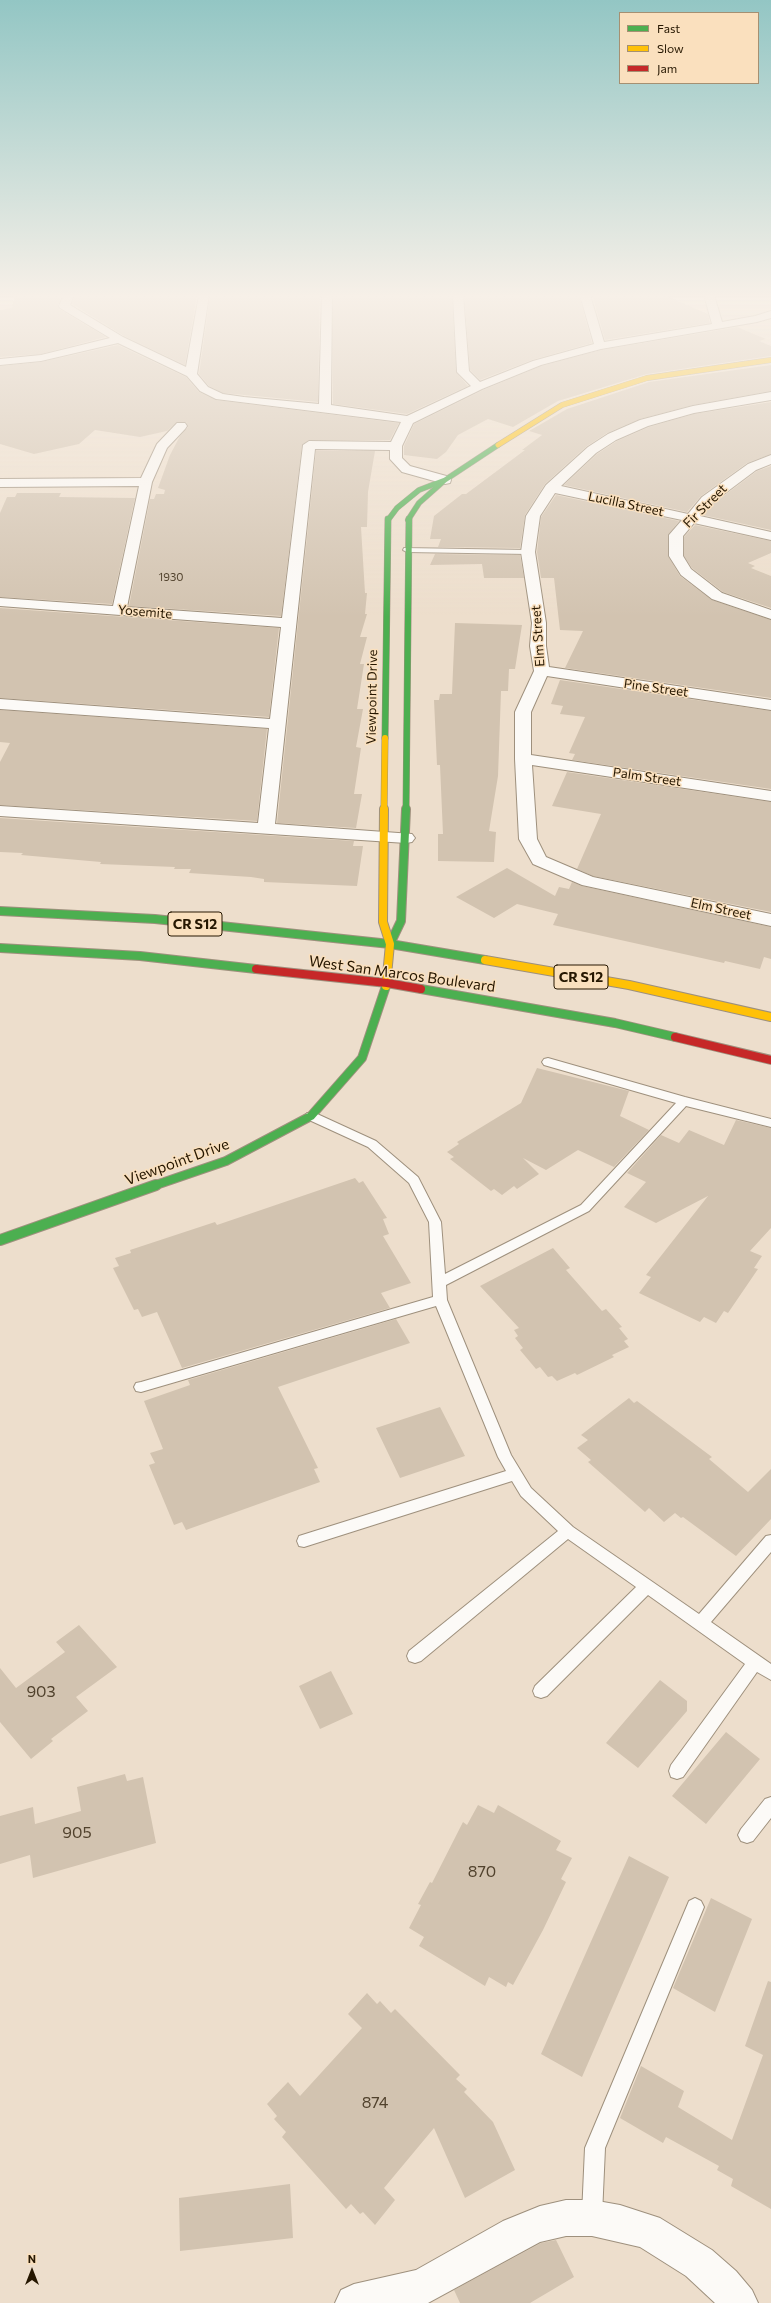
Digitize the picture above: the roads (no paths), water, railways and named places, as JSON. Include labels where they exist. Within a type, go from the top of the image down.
[{"type":"street","points":[[261,402],[325,408],[409,420]]},
{"type":"street","points":[[325,402],[325,408]]},
{"type":"street","points":[[445,480],[406,469],[396,459],[396,446],[403,428],[409,420],[446,402]]},
{"type":"street","name":"Viewpoint Drive","points":[[390,944],[401,920],[406,838],[407,521],[419,502],[445,480],[534,420],[570,402]]},
{"type":"street","name":"Elm Street","points":[[735,402],[693,410],[644,423],[612,437],[592,450],[551,488],[533,516],[528,552],[539,623],[538,646],[542,671],[523,712],[523,759],[528,839],[539,860],[588,881],[771,920]]},
{"type":"street","points":[[119,610],[146,482],[161,447],[181,426]]},
{"type":"street","points":[[266,828],[309,445],[396,446]]},
{"type":"street","name":"Fir Street","points":[[771,459],[752,467],[725,485],[690,518],[676,536],[676,556],[686,572],[717,596],[771,615]]},
{"type":"street","name":"Viewpoint Drive","points":[[0,1240],[226,1161],[311,1116],[362,1058],[387,983],[390,944],[384,922],[383,837],[388,519],[397,508],[419,490],[445,480]]},
{"type":"street","points":[[0,483],[146,482]]},
{"type":"street","name":"Lucilla Street","points":[[551,488],[771,536]]},
{"type":"street","name":"Yosemite","points":[[0,602],[290,623]]},
{"type":"street","name":"Pine Street","points":[[542,671],[771,705]]},
{"type":"street","points":[[0,704],[278,724]]},
{"type":"street","name":"Palm Street","points":[[523,759],[771,796]]},
{"type":"street","points":[[0,811],[406,838]]},
{"type":"street","name":"West San Marcos Boulevard","points":[[0,911],[155,919],[390,944],[629,985],[771,1017]]},
{"type":"street","name":"West San Marcos Boulevard","points":[[0,948],[140,956],[387,983],[615,1023],[771,1060]]},
{"type":"street","points":[[354,2303],[400,2294],[424,2286],[516,2234],[540,2224],[566,2218],[592,2218],[620,2223],[647,2231],[674,2246],[699,2263],[723,2284],[739,2303]]},
{"type":"lane","points":[[407,550],[528,552]]},
{"type":"lane","points":[[548,1062],[684,1101],[771,1123]]},
{"type":"lane","points":[[439,1283],[585,1208],[684,1101]]},
{"type":"lane","points":[[311,1116],[372,1144],[414,1180],[435,1222],[440,1300],[505,1457],[526,1492],[568,1531],[771,1673]]},
{"type":"lane","points":[[141,1387],[440,1300]]},
{"type":"lane","points":[[304,1541],[515,1474]]},
{"type":"lane","points":[[415,1656],[568,1531]]},
{"type":"lane","points":[[700,1624],[771,1541]]},
{"type":"lane","points":[[541,1691],[646,1586]]},
{"type":"lane","points":[[677,1771],[755,1662]]},
{"type":"lane","points":[[747,1835],[771,1805]]},
{"type":"lane","points":[[592,2218],[595,2148],[695,1907]]}]
